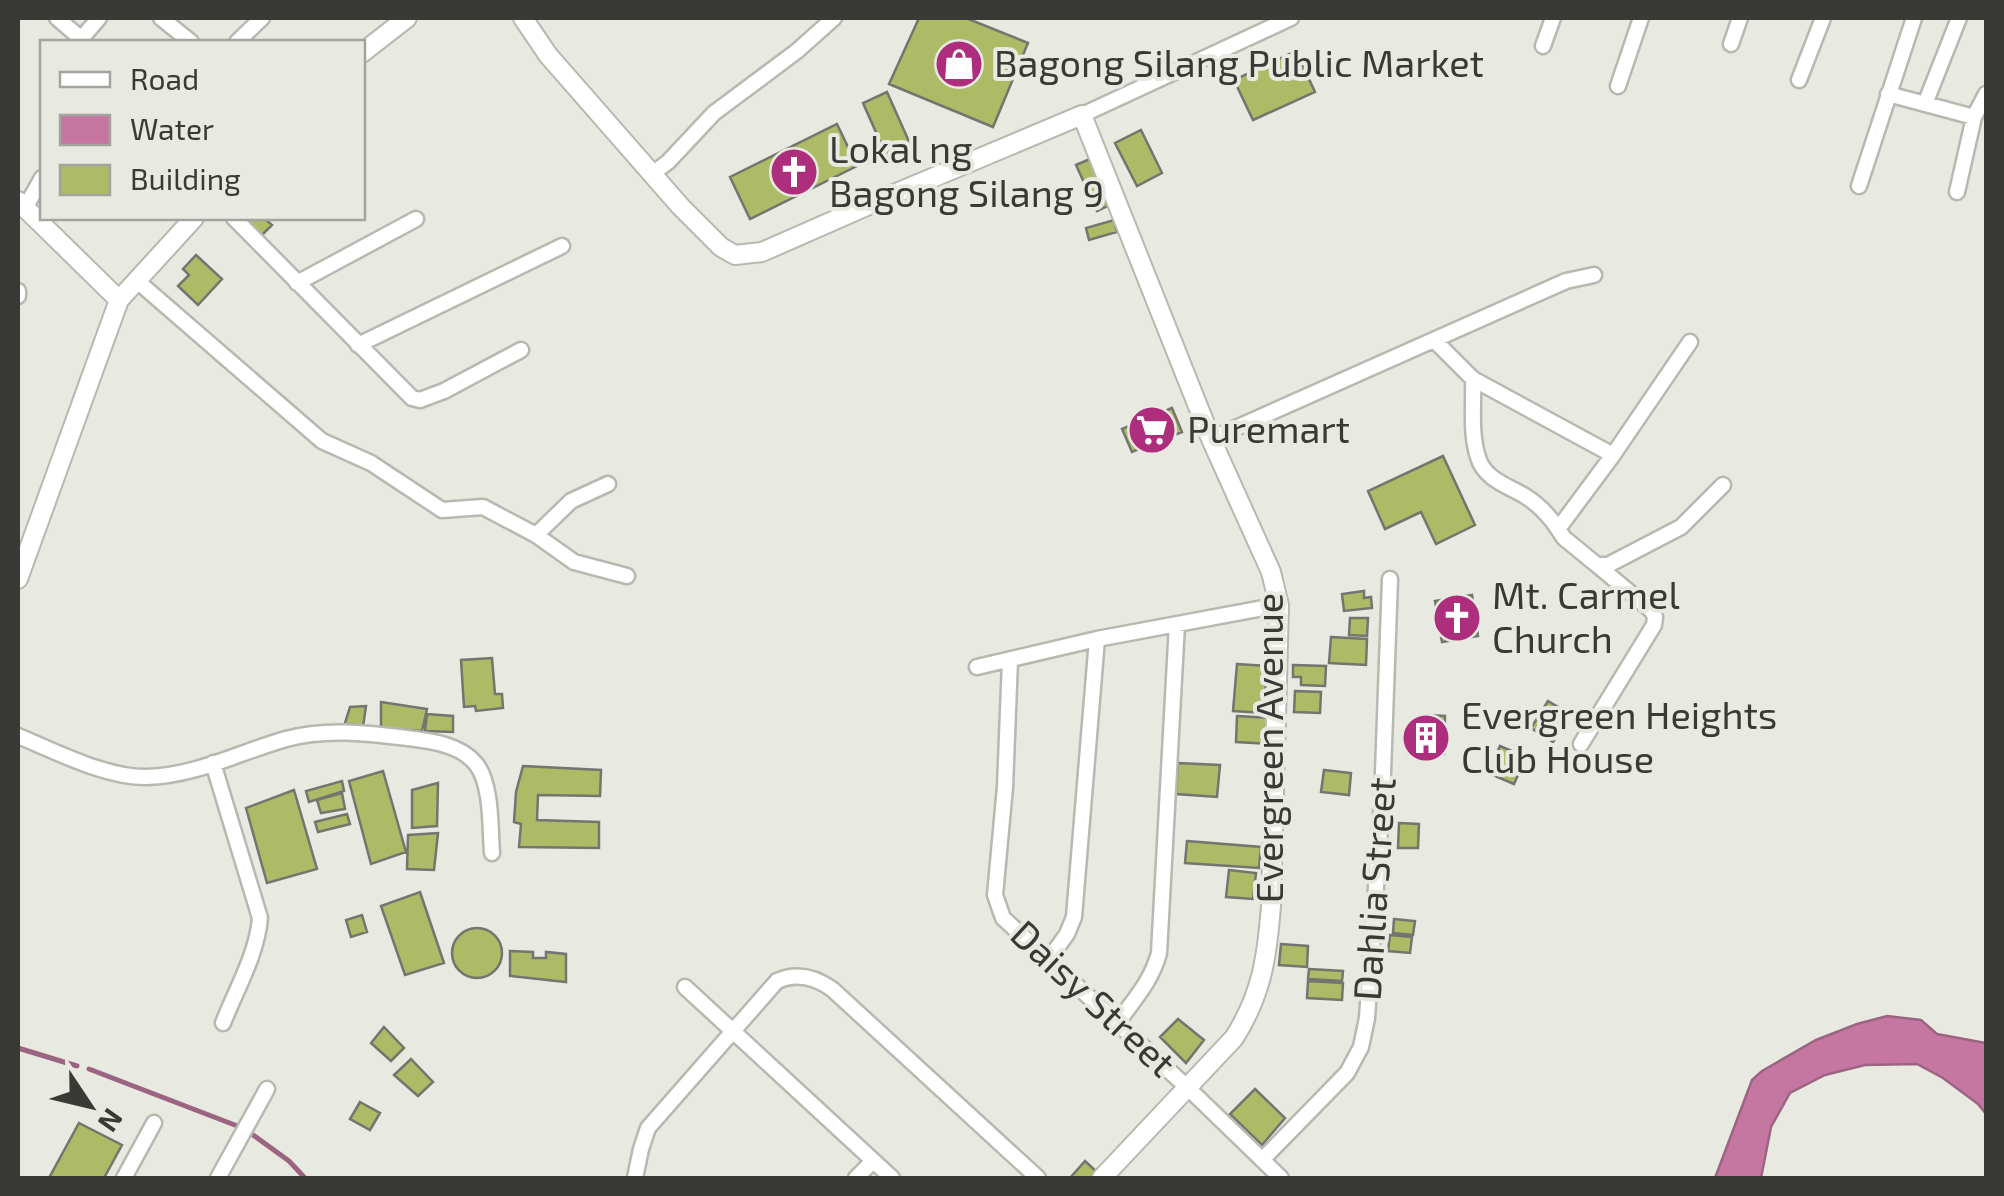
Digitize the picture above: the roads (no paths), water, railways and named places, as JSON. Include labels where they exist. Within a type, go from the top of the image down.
[{"type":"street","points":[[57,18],[82,40]]},
{"type":"street","points":[[84,40],[99,18]]},
{"type":"street","points":[[161,18],[188,40]]},
{"type":"street","points":[[238,40],[262,18]]},
{"type":"street","points":[[365,51],[407,18]]},
{"type":"street","points":[[523,18],[548,55],[652,174],[694,221],[734,255],[762,252],[1082,116],[1292,18]]},
{"type":"street","points":[[652,174],[714,112],[834,18]]},
{"type":"street","points":[[1544,46],[1553,18]]},
{"type":"street","points":[[1618,86],[1641,18]]},
{"type":"street","points":[[1731,44],[1740,18]]},
{"type":"street","points":[[1799,80],[1823,18]]},
{"type":"street","points":[[1859,186],[1914,18]]},
{"type":"street","points":[[1925,104],[1959,18]]},
{"type":"street","points":[[1888,94],[1974,117]]},
{"type":"street","points":[[1956,192],[1974,117],[1986,94]]},
{"type":"street","name":"Evergreen Avenue","points":[[1082,116],[1210,439],[1271,572],[1278,605],[1271,906],[1267,953],[1258,991],[1234,1038],[1102,1178]]},
{"type":"street","points":[[40,181],[21,205],[119,300]]},
{"type":"street","points":[[18,579],[119,300],[192,220]]},
{"type":"street","points":[[236,220],[412,398],[420,400],[444,391],[521,350]]},
{"type":"street","points":[[297,283],[416,220]]},
{"type":"street","points":[[358,345],[562,246]]},
{"type":"street","points":[[1210,439],[1566,282],[1594,275]]},
{"type":"street","points":[[136,280],[322,442],[370,463],[442,510],[483,507],[536,535],[574,562],[627,576]]},
{"type":"street","points":[[1435,341],[1472,379],[1613,455]]},
{"type":"street","points":[[1558,529],[1690,342]]},
{"type":"street","points":[[1472,379],[1474,436],[1483,468],[1549,514],[1564,538],[1655,616],[1654,625],[1581,744]]},
{"type":"street","points":[[536,535],[571,501],[608,484]]},
{"type":"street","points":[[1597,565],[1608,565],[1681,527],[1723,485]]},
{"type":"street","name":"Dahlia Street","points":[[1262,1160],[1347,1073],[1361,1046],[1367,1018],[1382,800],[1390,579]]},
{"type":"street","points":[[977,667],[1278,605]]},
{"type":"street","points":[[1118,1022],[1145,986],[1159,953],[1177,624]]},
{"type":"street","points":[[1049,958],[1074,917],[1097,640]]},
{"type":"street","name":"Daisy Street","points":[[1010,660],[1005,787],[995,895],[1003,918],[1281,1178]]},
{"type":"street","points":[[18,736],[103,769],[142,778],[168,776],[288,739],[324,732],[368,733],[447,746],[462,752],[476,765],[486,783],[492,853]]},
{"type":"street","points":[[213,763],[260,918],[254,948],[222,1023]]},
{"type":"street","points":[[635,1178],[648,1128],[778,981],[790,976],[817,979],[832,990],[1038,1178]]},
{"type":"street","points":[[685,987],[892,1178]]},
{"type":"street","points":[[218,1178],[267,1089]]},
{"type":"street","points":[[124,1178],[154,1123]]},
{"type":"street","points":[[856,1178],[873,1161]]},
{"type":"water","points":[[1887,1016],[1921,1020],[1937,1034],[1986,1043],[1986,1114],[1943,1078],[1917,1064],[1865,1065],[1825,1075],[1790,1093],[1771,1127],[1761,1178],[1715,1178],[1752,1080],[1816,1040]]},
{"type":"waterway","points":[[18,1048],[77,1066]]},
{"type":"waterway","points":[[89,1069],[240,1127]]},
{"type":"waterway","points":[[249,1132],[305,1178]]},
{"type":"place","name":"Bagong Silang Public Market","points":[[959,64]]},
{"type":"place","name":"Lokal ng Bagong Silang 9","points":[[794,172]]},
{"type":"place","name":"Puremart","points":[[1152,430]]},
{"type":"place","name":"Mt. Carmel Church","points":[[1457,618]]},
{"type":"place","name":"Evergreen Heights Club House","points":[[1426,738]]}]
